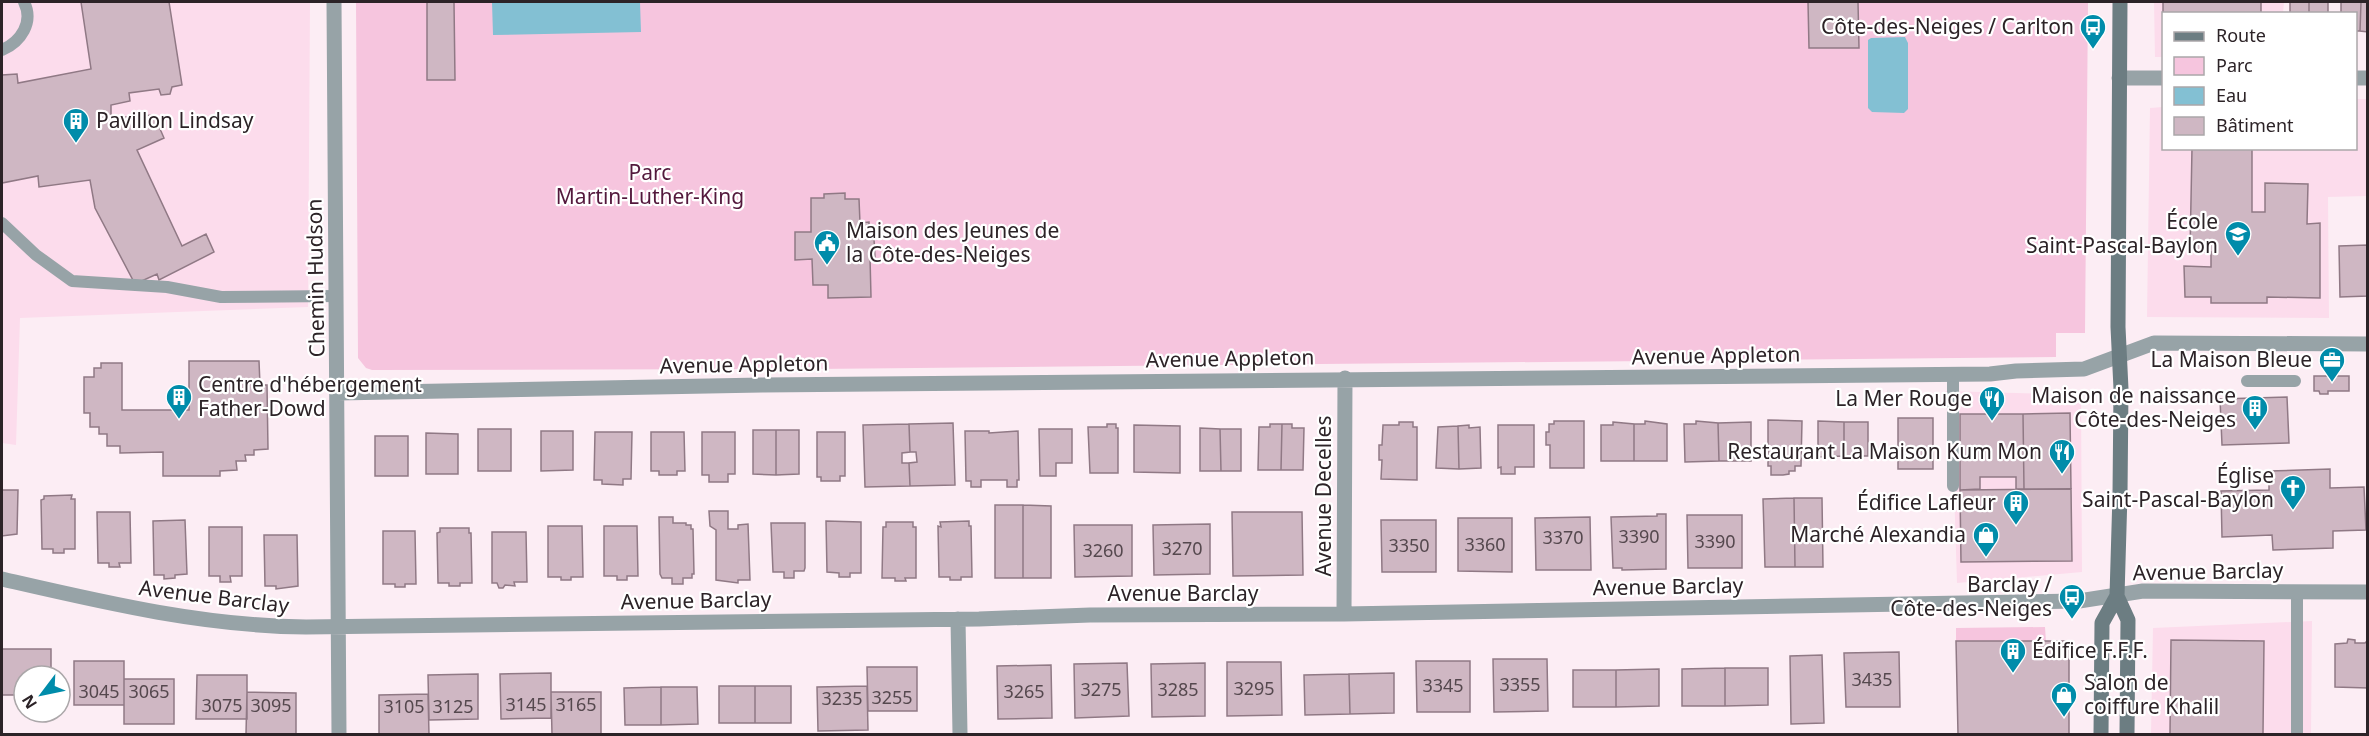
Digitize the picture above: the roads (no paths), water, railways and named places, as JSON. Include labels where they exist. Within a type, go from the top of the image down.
[{"type":"main road","points":[[2120,2],[2120,494],[2117,596],[2128,620],[2127,735]]},
{"type":"main road","points":[[2101,735],[2102,623],[2117,596]]},
{"type":"street","name":"Chemin Hudson","points":[[334,2],[339,735]]},
{"type":"street","points":[[2119,78],[2162,78]]},
{"type":"street","name":"Avenue Appleton","points":[[338,393],[1345,378],[1953,375],[2084,369],[2154,342],[2367,344]]},
{"type":"street","name":"Avenue Decelles","points":[[1344,614],[1345,378]]},
{"type":"street","name":"Avenue Barclay","points":[[2,579],[154,614],[280,627],[958,619],[1090,615],[1344,614],[2079,601],[2143,591],[2367,592]]},
{"type":"street","points":[[958,619],[960,735]]},
{"type":"lane","points":[[2,50],[13,45],[26,28],[28,17],[24,2]]},
{"type":"lane","points":[[2,223],[36,255],[72,281],[167,287],[221,297],[336,296]]},
{"type":"lane","points":[[1953,375],[1953,486]]},
{"type":"lane","points":[[2247,381],[2295,381]]},
{"type":"lane","points":[[2297,592],[2297,735]]},
{"type":"water","points":[[492,2],[640,2],[641,32],[493,35]]},
{"type":"water","points":[[1905,37],[1908,43],[1908,109],[1904,113],[1872,112],[1868,108],[1868,40]]},
{"type":"place","name":"Côte-des-Neiges / Carlton","points":[[2093,50]]},
{"type":"place","name":"Pavillon Lindsay","points":[[76,144]]},
{"type":"place","name":"École Saint-Pascal-Baylon","points":[[2238,257]]},
{"type":"place","name":"Maison des Jeunes de la Côte-des-Neiges","points":[[827,266]]},
{"type":"place","name":"La Maison Bleue","points":[[2332,383]]},
{"type":"place","name":"Centre d'hébergement Father-Dowd","points":[[179,420]]},
{"type":"place","name":"La Mer Rouge","points":[[1992,422]]},
{"type":"place","name":"Maison de naissance Côte-des-Neiges","points":[[2255,431]]},
{"type":"place","name":"Restaurant La Maison Kum Mon","points":[[2062,475]]},
{"type":"place","name":"Église Saint-Pascal-Baylon","points":[[2293,511]]},
{"type":"place","name":"Édifice Lafleur","points":[[2016,526]]},
{"type":"place","name":"Marché Alexandia","points":[[1986,558]]},
{"type":"place","name":"Barclay / Côte-des-Neiges","points":[[2072,620]]},
{"type":"place","name":"Édifice F.F.F.","points":[[2013,674]]},
{"type":"place","name":"Salon de coiffure Khalil","points":[[2064,718]]},
{"type":"park label","name":"Parc Martin-Luther-King","points":[[650,185]]}]
